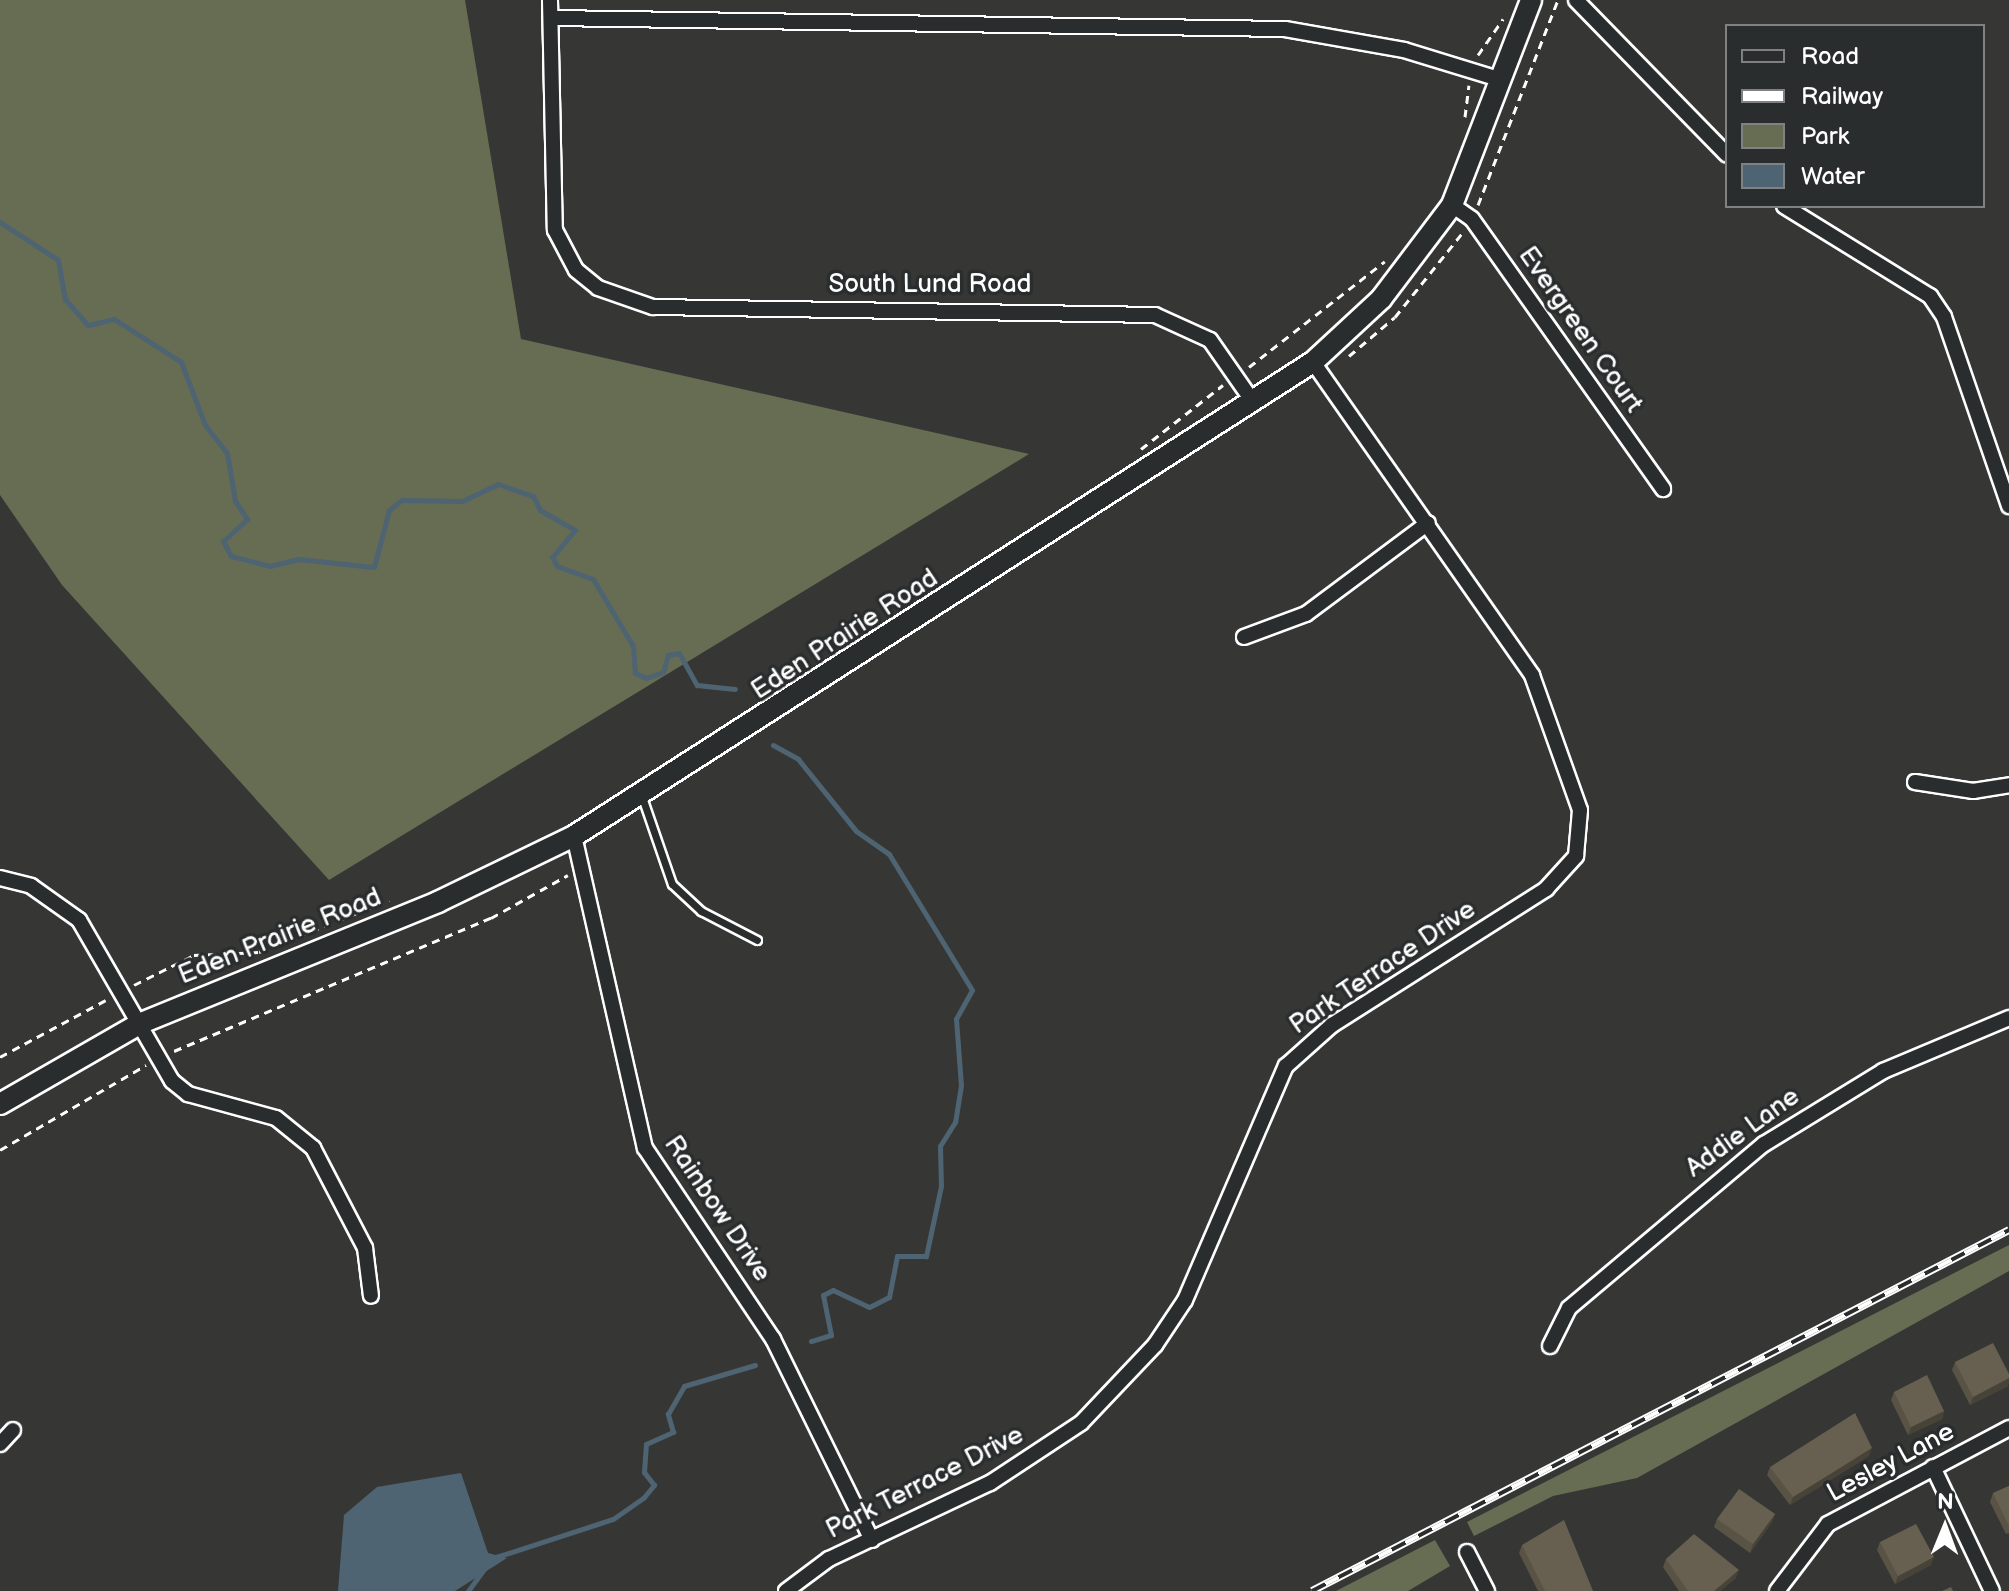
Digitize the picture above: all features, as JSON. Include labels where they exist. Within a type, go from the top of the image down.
[{"type":"main road","name":"Eden Prairie Road","points":[[0,1104],[139,1024],[438,902],[574,836],[1254,403],[1313,362],[1381,299],[1452,205],[1531,0]]},
{"type":"street","points":[[550,0],[551,18],[1285,29],[1404,50],[1502,80]]},
{"type":"street","points":[[1576,0],[1725,153]]},
{"type":"street","name":"South Lund Road","points":[[551,18],[552,207],[555,230],[576,270],[624,301],[653,307],[1155,315],[1210,340],[1238,374],[1254,403]]},
{"type":"street","name":"Evergreen Court","points":[[1452,205],[1472,219],[1663,489]]},
{"type":"street","points":[[1787,208],[1930,296],[1944,317],[2009,506]]},
{"type":"street","name":"Park Terrace Drive","points":[[786,1591],[872,1540],[1036,1455],[1120,1386],[1185,1300],[1286,1066],[1332,1025],[1546,889],[1576,856],[1580,810],[1548,710],[1512,642],[1313,362]]},
{"type":"street","points":[[1244,637],[1306,614],[1428,523]]},
{"type":"street","points":[[1915,782],[1973,791],[2009,785]]},
{"type":"street","name":"Rainbow Drive","points":[[574,836],[645,1148],[773,1339],[872,1540]]},
{"type":"street","points":[[0,878],[31,886],[79,920],[124,990],[139,1024],[160,1058],[188,1094],[276,1118],[313,1148],[365,1248],[371,1296]]},
{"type":"street","name":"Addie Lane","points":[[1550,1346],[1569,1308],[1764,1144],[1883,1071],[2009,1018]]},
{"type":"street","name":"Lesley Lane","points":[[1777,1591],[1828,1524],[2009,1428]]},
{"type":"street","points":[[0,1444],[13,1430]]},
{"type":"street","points":[[1933,1467],[1992,1591]]},
{"type":"street","points":[[1467,1552],[1487,1591]]},
{"type":"lane","points":[[641,795],[672,884],[701,911],[757,940]]},
{"type":"path","points":[[1464,124],[1470,72],[1511,8]]},
{"type":"path","points":[[1130,459],[1390,256]]},
{"type":"path","points":[[0,1150],[160,1058],[491,918],[582,867]]},
{"type":"path","points":[[0,1057],[194,955],[259,952],[393,899]]},
{"type":"green space","points":[[0,0],[465,0],[521,339],[1029,454],[329,880],[62,585],[0,495]]},
{"type":"green space","points":[[2009,1245],[2009,1271],[1637,1478],[1553,1496],[1474,1536],[1467,1522]]},
{"type":"green space","points":[[1435,1540],[1450,1566],[1408,1591],[1336,1591]]},
{"type":"water","points":[[461,1473],[488,1553],[507,1558],[455,1591],[338,1591],[344,1515],[377,1487]]},
{"type":"building","points":[[1993,1343],[2009,1378],[1973,1397],[1955,1362]]},
{"type":"building","points":[[1927,1375],[1944,1411],[1911,1427],[1894,1392]]},
{"type":"building","points":[[1855,1413],[1872,1448],[1793,1497],[1770,1467]]},
{"type":"building","points":[[2009,1486],[2009,1526],[1993,1493]]},
{"type":"building","points":[[1739,1489],[1775,1514],[1753,1544],[1717,1519]]},
{"type":"building","points":[[1564,1520],[1593,1591],[1545,1591],[1522,1545]]},
{"type":"building","points":[[1916,1524],[1934,1557],[1898,1576],[1880,1542]]},
{"type":"building","points":[[1694,1534],[1739,1570],[1714,1591],[1688,1591],[1666,1559]]},
{"type":"waterway","points":[[0,222],[58,260],[65,299],[88,325],[114,319],[181,362],[205,425],[227,453],[235,501],[247,519],[223,541],[231,556],[270,566],[298,559],[374,567],[389,510],[402,500],[462,501],[498,484],[533,496],[540,510],[575,530],[552,557],[557,566],[593,579],[633,646],[635,673],[646,678],[663,672],[668,655],[679,653],[697,685],[735,689]]},
{"type":"waterway","points":[[773,745],[798,759],[856,831],[889,854],[972,990],[956,1019],[961,1085],[955,1122],[940,1146],[941,1186],[926,1256],[897,1256],[889,1297],[869,1307],[833,1290],[823,1295],[831,1335],[811,1341]]},
{"type":"waterway","points":[[496,1557],[613,1519],[644,1497],[654,1485],[644,1472],[646,1444],[673,1432],[668,1414],[684,1386],[755,1365]]},
{"type":"waterway","points":[[468,1591],[486,1566]]},
{"type":"railway","points":[[1312,1591],[2009,1230]]}]
